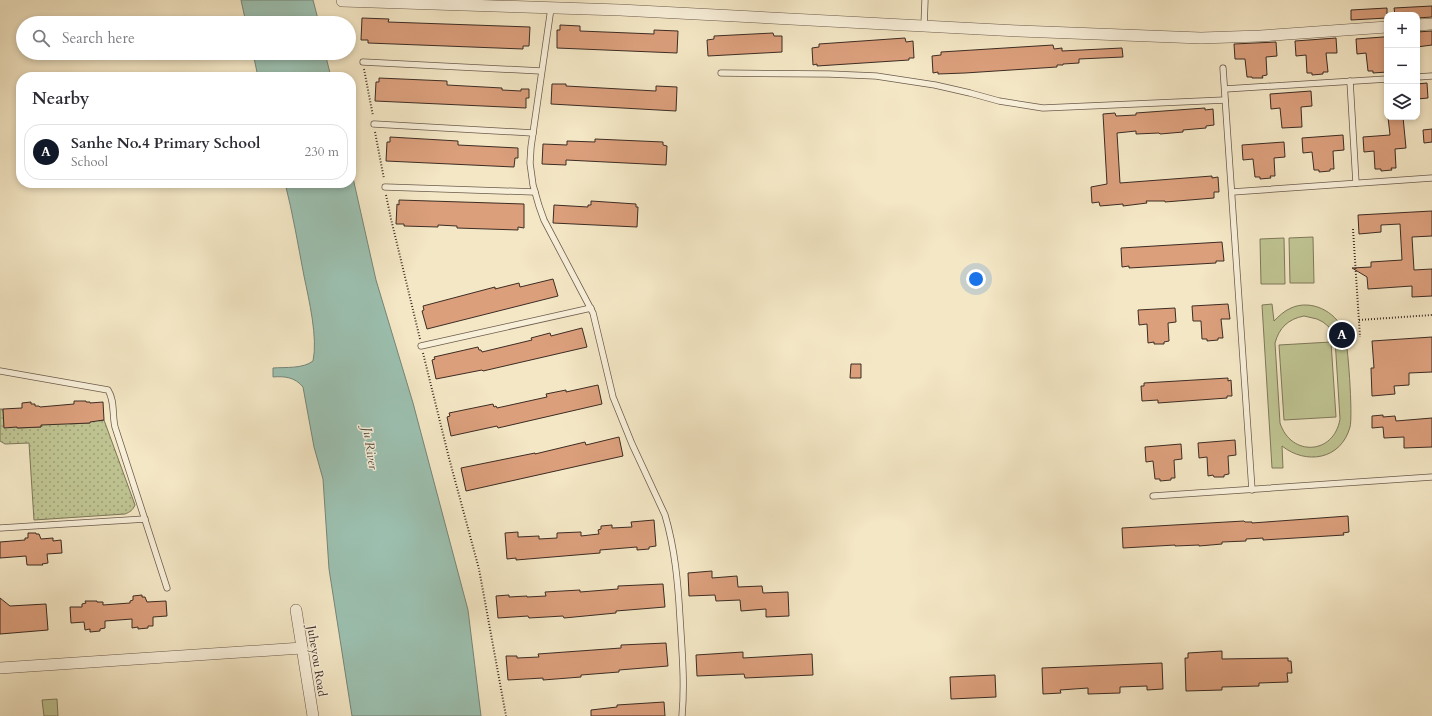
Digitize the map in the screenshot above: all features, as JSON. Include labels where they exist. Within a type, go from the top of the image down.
[{"type":"street","points":[[342,2],[620,10],[924,26],[1201,38],[1260,36],[1384,27]]},
{"type":"street","points":[[1420,25],[1432,24]]},
{"type":"street","name":"Juheyou Road","points":[[296,610],[313,716]]},
{"type":"street","points":[[0,668],[302,648]]},
{"type":"lane","points":[[924,26],[925,0]]},
{"type":"lane","points":[[551,8],[541,71],[530,163],[535,192],[544,220],[591,308],[614,397],[632,444],[665,515],[677,568],[684,675],[682,716]]},
{"type":"lane","points":[[363,62],[541,71]]},
{"type":"lane","points":[[1223,68],[1252,490]]},
{"type":"lane","points":[[721,72],[876,76],[935,85],[970,93],[999,102],[1043,108],[1225,100]]},
{"type":"lane","points":[[1420,76],[1432,76]]},
{"type":"lane","points":[[1225,89],[1384,78]]},
{"type":"lane","points":[[1350,81],[1356,183]]},
{"type":"lane","points":[[374,124],[533,133]]},
{"type":"lane","points":[[1232,192],[1432,178]]},
{"type":"lane","points":[[385,187],[535,192]]},
{"type":"lane","points":[[421,346],[591,308]]},
{"type":"lane","points":[[0,371],[108,390],[113,397],[113,416],[115,427],[167,588]]},
{"type":"lane","points":[[1153,496],[1432,477]]},
{"type":"lane","points":[[0,528],[145,519]]},
{"type":"path","points":[[363,62],[390,219],[449,458],[479,569],[506,716]]},
{"type":"path","points":[[1354,229],[1360,338]]},
{"type":"path","points":[[1359,320],[1432,315]]},
{"type":"green space","points":[[1313,237],[1314,283],[1290,283],[1289,238]]},
{"type":"green space","points":[[1284,238],[1285,284],[1261,284],[1260,239]]},
{"type":"green space","points":[[1272,304],[1274,321],[1291,308],[1299,306],[1314,306],[1322,309],[1335,318],[1340,324],[1346,338],[1351,420],[1350,427],[1345,438],[1339,447],[1331,453],[1322,456],[1301,456],[1282,446],[1283,468],[1272,468],[1262,305]],"holes":[[[1304,316],[1317,319],[1329,327],[1335,339],[1340,419],[1336,431],[1330,440],[1321,445],[1312,447],[1302,446],[1293,442],[1285,434],[1280,423],[1275,343],[1279,333],[1285,325],[1293,319]]]},
{"type":"green space","points":[[1331,342],[1336,417],[1284,420],[1279,345]]},
{"type":"green space","points":[[0,409],[3,409],[4,427],[17,424],[18,428],[41,427],[41,423],[69,421],[70,424],[90,423],[90,419],[99,418],[99,421],[104,420],[135,505],[130,512],[125,514],[34,520],[29,443],[5,444],[0,441]]},
{"type":"green space","points":[[57,699],[58,716],[44,716],[42,700]]},
{"type":"water","points":[[241,0],[313,0],[317,16],[244,16]]},
{"type":"water","points":[[254,60],[327,60],[330,72],[257,72]]},
{"type":"water","name":"Ju River","points":[[286,188],[355,188],[376,280],[413,403],[468,610],[481,716],[352,716],[329,569],[323,479],[314,447],[303,387],[293,379],[273,377],[273,368],[299,366],[309,364],[313,361],[314,330]]},
{"type":"building","points":[[1432,6],[1432,17],[1420,18],[1420,12],[1395,12],[1394,8]]},
{"type":"building","points":[[1387,8],[1387,12],[1384,12],[1384,18],[1351,20],[1351,10]]},
{"type":"building","points":[[362,18],[389,19],[388,22],[530,27],[529,46],[523,46],[523,49],[368,43],[368,40],[361,40]]},
{"type":"building","points":[[560,25],[580,26],[580,31],[654,34],[654,30],[678,31],[677,53],[557,48],[557,30],[560,30]]},
{"type":"building","points":[[1432,31],[1432,45],[1420,47],[1420,32]]},
{"type":"building","points":[[773,33],[774,36],[782,36],[782,52],[708,56],[707,40],[714,39],[714,36]]},
{"type":"building","points":[[1384,37],[1384,72],[1373,73],[1373,71],[1368,71],[1366,53],[1357,54],[1356,39]]},
{"type":"building","points":[[905,38],[906,42],[913,41],[914,58],[909,58],[909,60],[817,66],[817,64],[813,65],[812,48],[819,47],[819,44]]},
{"type":"building","points":[[1336,38],[1337,53],[1326,53],[1328,72],[1312,75],[1312,73],[1307,73],[1306,55],[1296,56],[1295,41]]},
{"type":"building","points":[[1276,42],[1277,56],[1266,57],[1267,75],[1262,76],[1263,78],[1247,77],[1245,59],[1235,59],[1234,44]]},
{"type":"building","points":[[1053,45],[1054,49],[1062,48],[1062,51],[1122,48],[1123,57],[1079,59],[1079,63],[1057,65],[1057,67],[965,73],[933,73],[932,56],[941,55],[941,52]]},
{"type":"building","points":[[379,78],[447,81],[447,85],[502,88],[502,90],[521,91],[521,89],[529,89],[529,98],[526,98],[526,108],[375,101],[376,82],[379,82]]},
{"type":"building","points":[[1427,83],[1428,98],[1420,99],[1420,84]]},
{"type":"building","points":[[552,84],[656,91],[656,86],[677,87],[676,111],[551,104]]},
{"type":"building","points":[[1311,91],[1312,106],[1301,107],[1302,127],[1282,128],[1280,108],[1271,109],[1270,94]]},
{"type":"building","points":[[1205,108],[1205,110],[1213,109],[1214,125],[1206,126],[1206,128],[1160,134],[1136,134],[1136,131],[1117,133],[1120,183],[1212,176],[1212,178],[1218,177],[1219,192],[1214,192],[1214,198],[1165,202],[1146,201],[1147,203],[1123,206],[1123,204],[1100,206],[1099,202],[1092,203],[1091,187],[1107,184],[1103,114],[1115,113],[1116,116],[1136,115],[1136,113]]},
{"type":"building","points":[[1388,120],[1403,120],[1406,148],[1395,149],[1396,168],[1381,171],[1381,169],[1375,169],[1374,151],[1364,152],[1363,137],[1390,135]]},
{"type":"building","points":[[1432,129],[1432,142],[1424,143],[1423,130]]},
{"type":"building","points":[[1343,135],[1344,150],[1333,151],[1334,169],[1319,172],[1319,170],[1314,170],[1312,152],[1303,153],[1302,138]]},
{"type":"building","points":[[390,137],[458,141],[458,145],[518,148],[518,158],[515,158],[514,167],[386,161],[387,142],[390,142]]},
{"type":"building","points":[[595,139],[663,142],[663,145],[667,146],[666,165],[566,160],[566,165],[542,164],[543,144],[567,145],[567,141],[595,142]]},
{"type":"building","points":[[1284,142],[1285,157],[1274,158],[1275,176],[1260,179],[1260,177],[1255,177],[1253,159],[1243,160],[1242,145]]},
{"type":"building","points":[[399,200],[524,204],[524,228],[518,227],[518,230],[457,228],[457,226],[438,225],[438,227],[404,226],[404,224],[396,224],[397,204],[399,205]]},
{"type":"building","points":[[591,201],[636,204],[636,207],[638,207],[637,227],[553,223],[554,205],[588,207],[588,205],[591,205]]},
{"type":"building","points":[[1432,211],[1432,236],[1412,237],[1414,270],[1432,269],[1432,296],[1412,297],[1412,286],[1368,289],[1367,277],[1352,268],[1371,267],[1371,262],[1402,260],[1400,224],[1381,225],[1381,232],[1359,234],[1358,215]]},
{"type":"building","points":[[1222,242],[1224,261],[1216,261],[1216,263],[1129,268],[1129,266],[1122,267],[1121,248]]},
{"type":"building","points":[[553,279],[558,296],[427,329],[422,311],[424,310],[423,306],[495,287],[495,289],[519,283],[520,287]]},
{"type":"building","points":[[1228,304],[1230,319],[1221,319],[1223,338],[1207,341],[1207,339],[1202,339],[1201,321],[1193,321],[1192,306]]},
{"type":"building","points":[[1175,308],[1176,322],[1168,323],[1169,341],[1164,342],[1164,344],[1154,344],[1154,342],[1148,343],[1147,324],[1139,325],[1138,310]]},
{"type":"building","points":[[582,328],[587,347],[483,371],[436,379],[432,360],[435,359],[434,357],[478,347],[482,352],[532,340],[531,338],[550,333],[551,336]]},
{"type":"building","points":[[1432,337],[1432,372],[1409,373],[1409,385],[1394,386],[1395,394],[1372,396],[1371,368],[1374,368],[1372,341]]},
{"type":"building","points":[[851,364],[861,364],[861,378],[850,378]]},
{"type":"building","points":[[1228,378],[1228,381],[1231,380],[1232,396],[1227,396],[1227,398],[1158,403],[1158,400],[1142,401],[1141,386],[1144,386],[1144,383]]},
{"type":"building","points":[[598,385],[602,404],[498,428],[497,426],[451,436],[447,417],[450,416],[449,413],[493,404],[494,407],[496,406],[497,408],[547,397],[546,394],[566,390],[566,392]]},
{"type":"building","points":[[74,401],[86,401],[90,403],[103,402],[104,420],[90,423],[41,425],[41,427],[4,428],[3,409],[22,408],[22,403],[31,402],[31,404],[35,404],[35,406],[40,407],[74,404]]},
{"type":"building","points":[[1383,415],[1383,417],[1395,416],[1396,421],[1432,418],[1432,447],[1404,448],[1404,437],[1384,438],[1383,427],[1372,428],[1372,416]]},
{"type":"building","points":[[619,437],[623,456],[466,491],[461,468],[535,454],[585,442],[586,445]]},
{"type":"building","points":[[1235,440],[1236,455],[1228,456],[1229,474],[1224,475],[1224,477],[1214,477],[1213,475],[1208,476],[1207,457],[1199,458],[1198,443]]},
{"type":"building","points":[[1181,444],[1182,459],[1174,460],[1175,478],[1160,481],[1160,479],[1155,479],[1153,461],[1146,462],[1145,447]]},
{"type":"building","points":[[1348,516],[1349,532],[1343,533],[1344,535],[1263,540],[1263,538],[1246,539],[1246,541],[1222,542],[1222,544],[1199,546],[1175,545],[1123,548],[1122,528],[1244,521],[1252,523]]},
{"type":"building","points":[[654,520],[656,546],[649,547],[649,549],[637,550],[637,547],[600,550],[600,553],[516,560],[516,558],[507,559],[505,533],[518,532],[518,537],[539,536],[539,539],[557,538],[557,533],[581,532],[581,536],[599,534],[598,530],[601,529],[601,526],[612,525],[612,528],[632,527],[631,522]]},
{"type":"building","points":[[28,533],[39,534],[41,539],[53,538],[53,541],[61,540],[62,553],[47,554],[48,563],[42,564],[43,565],[27,565],[26,556],[0,558],[0,542],[25,540],[25,538],[28,538]]},
{"type":"building","points":[[712,571],[712,578],[737,576],[738,587],[762,586],[763,593],[788,592],[789,616],[766,617],[766,609],[741,611],[740,600],[716,601],[715,595],[689,596],[688,573]]},
{"type":"building","points":[[663,584],[665,607],[616,611],[616,613],[564,618],[563,616],[529,618],[528,616],[498,618],[496,596],[546,596],[545,592],[580,590],[580,592],[618,589],[618,586]]},
{"type":"building","points":[[142,595],[142,597],[145,597],[147,602],[166,601],[167,616],[153,617],[153,626],[148,626],[148,628],[132,628],[132,619],[105,621],[105,628],[100,629],[100,631],[90,632],[90,629],[85,630],[84,622],[71,623],[70,607],[82,607],[82,604],[86,603],[85,601],[103,602],[103,605],[130,603],[130,601],[133,600],[133,596]]},
{"type":"building","points":[[0,598],[10,606],[46,604],[48,630],[0,634]]},
{"type":"building","points":[[666,643],[668,666],[619,670],[619,672],[581,675],[581,677],[543,680],[543,678],[508,680],[506,656],[517,656],[517,658],[539,657],[538,654],[621,648],[621,645]]},
{"type":"building","points":[[1222,651],[1222,659],[1288,658],[1288,661],[1291,661],[1292,673],[1287,673],[1288,682],[1259,683],[1259,686],[1222,687],[1222,690],[1186,691],[1185,658],[1188,658],[1188,653]]},
{"type":"building","points":[[743,652],[743,658],[812,654],[813,675],[745,678],[744,674],[697,676],[696,655]]},
{"type":"building","points":[[1162,663],[1163,689],[1147,690],[1147,686],[1120,687],[1120,693],[1088,694],[1088,688],[1060,690],[1061,693],[1043,694],[1042,668]]},
{"type":"building","points":[[995,675],[996,697],[951,699],[950,677]]},
{"type":"building","points":[[664,702],[665,716],[591,716],[591,710],[617,707],[617,705]]},
{"type":"place","name":"Sanhe No.4 Primary School","points":[[1342,335]]}]
